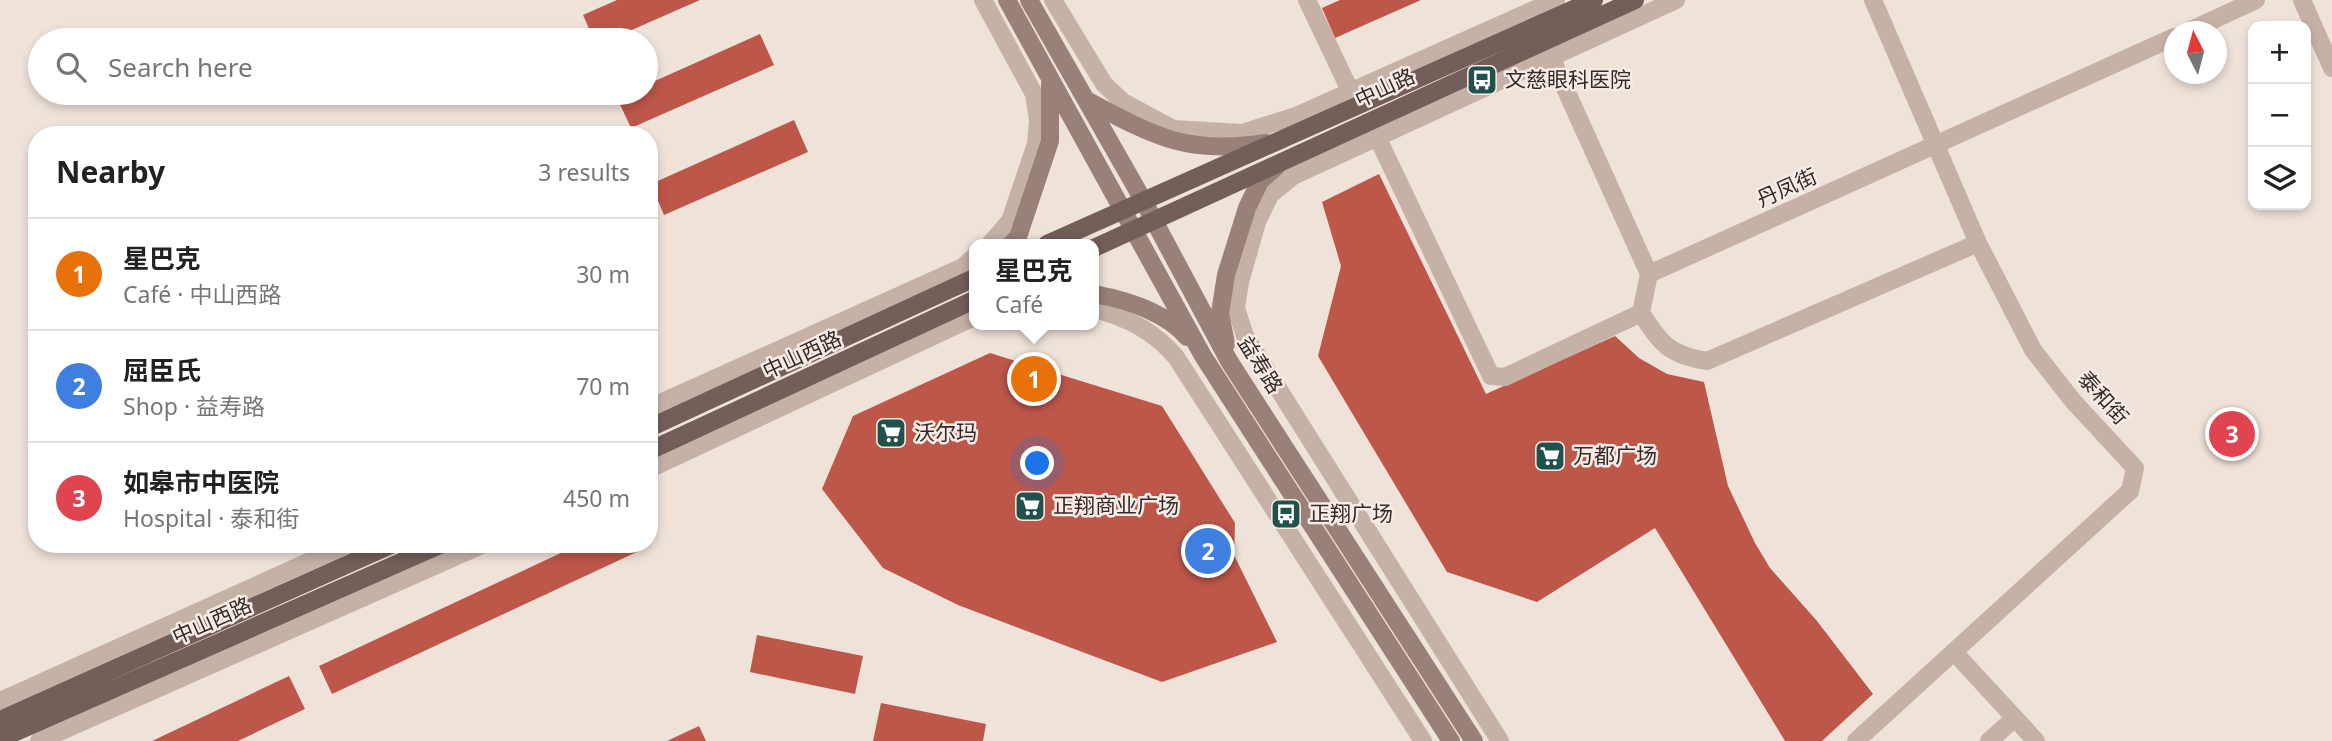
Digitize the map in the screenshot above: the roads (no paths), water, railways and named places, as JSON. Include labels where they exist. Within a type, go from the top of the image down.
[{"type":"main road","name":"益寿路","points":[[1007,0],[1203,356],[1451,741]]},
{"type":"main road","name":"益寿路","points":[[1028,0],[1143,200],[1229,361],[1474,741]]},
{"type":"main road","name":"中山路","points":[[1154,222],[1283,161],[1364,114],[1594,0]]},
{"type":"main road","name":"中山路","points":[[1537,27],[1635,0]]},
{"type":"main road","points":[[1016,239],[1050,141],[1049,77]]},
{"type":"main road","points":[[1086,100],[1170,140],[1206,148],[1284,141]]},
{"type":"main road","name":"中山路","points":[[1143,200],[1284,141],[1364,114]]},
{"type":"main road","points":[[1229,361],[1220,313],[1226,275],[1247,208],[1260,181],[1283,161]]},
{"type":"main road","points":[[1059,239],[1143,200]]},
{"type":"main road","points":[[1099,246],[1154,222]]},
{"type":"main road","name":"中山西路","points":[[658,424],[969,281]]},
{"type":"main road","points":[[1099,295],[1149,310],[1177,326],[1203,356]]},
{"type":"main road","name":"中山西路","points":[[658,447],[969,303]]},
{"type":"main road","name":"中山西路","points":[[0,720],[373,553]]},
{"type":"main road","name":"中山西路","points":[[0,739],[422,553]]},
{"type":"street","points":[[983,0],[1034,94],[1038,120],[1036,144],[1010,221],[994,239]]},
{"type":"street","points":[[1053,0],[1104,84],[1123,102],[1173,129],[1242,133],[1296,116],[1364,114]]},
{"type":"street","points":[[1307,0],[1491,376],[1505,377],[1642,313]]},
{"type":"street","points":[[1537,27],[1556,0]]},
{"type":"street","points":[[1500,741],[1245,336],[1236,308],[1240,282],[1257,222],[1270,195],[1364,114],[1537,27],[1676,0]]},
{"type":"street","name":"泰和街","points":[[1856,741],[2130,491],[2135,468],[2073,401],[2033,350],[1979,243],[1873,0]]},
{"type":"street","points":[[2211,21],[2256,0]]},
{"type":"street","points":[[2302,0],[2332,68]]},
{"type":"street","points":[[1537,27],[1649,274],[1642,313],[1661,343],[1684,357],[1707,361],[1979,243]]},
{"type":"street","name":"丹凤街","points":[[1649,274],[2164,42]]},
{"type":"street","points":[[658,404],[950,272],[969,261]]},
{"type":"street","points":[[1099,311],[1143,327],[1161,339],[1176,357],[1423,741]]},
{"type":"street","points":[[658,465],[969,320]]},
{"type":"street","points":[[0,701],[328,553]]},
{"type":"street","points":[[39,741],[464,553]]},
{"type":"street","points":[[1954,652],[2036,741]]},
{"type":"street","points":[[1989,741],[2015,718]]},
{"type":"place","name":"文慈眼科医院","points":[[1482,80]]},
{"type":"place","name":"星巴克","points":[[1034,379]]},
{"type":"place","name":"沃尔玛","points":[[891,433]]},
{"type":"place","name":"如皋市中医院","points":[[2232,434]]},
{"type":"place","name":"万都广场","points":[[1550,456]]},
{"type":"place","name":"正翔商业广场","points":[[1030,506]]},
{"type":"place","name":"正翔广场","points":[[1286,514]]},
{"type":"place","name":"屈臣氏","points":[[1208,551]]}]
